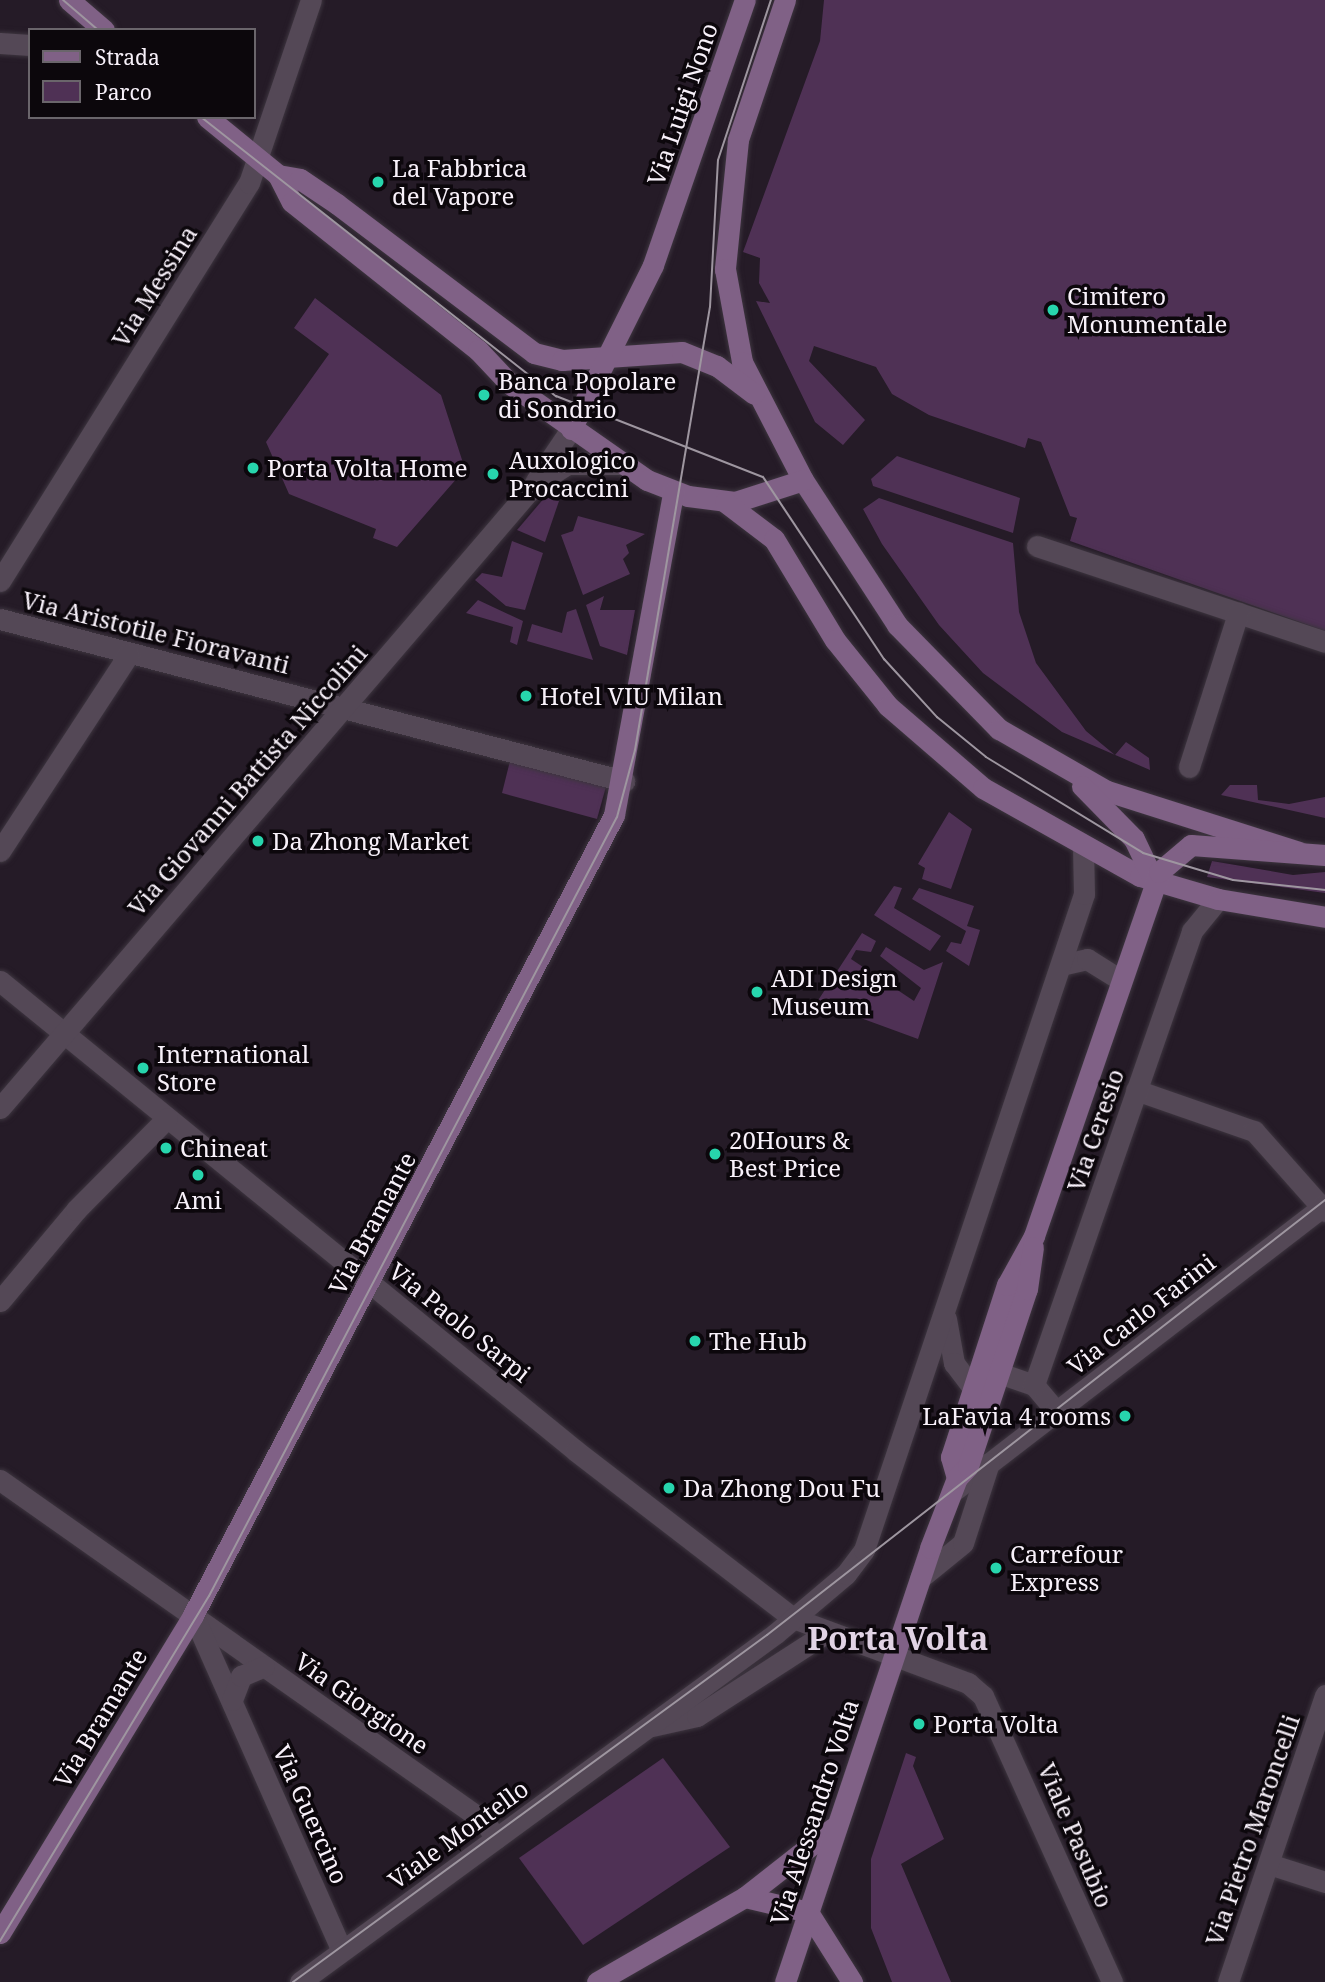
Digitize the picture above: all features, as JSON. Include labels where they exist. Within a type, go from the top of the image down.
[{"type":"main road","points":[[69,0],[93,26]]},
{"type":"main road","name":"Via Luigi Nono","points":[[571,429],[581,400],[670,225],[745,0]]},
{"type":"main road","points":[[785,0],[732,170],[727,296],[756,395],[803,480],[923,657],[988,720],[1068,773],[1124,826],[1154,881]]},
{"type":"main road","points":[[209,119],[278,175],[300,179],[337,204],[534,353],[562,360],[682,352],[717,366],[756,395]]},
{"type":"main road","points":[[278,175],[292,202],[478,350],[514,386],[571,429],[624,464],[673,492],[725,502],[763,498],[803,480]]},
{"type":"main road","name":"Via Bramante","points":[[0,1933],[193,1615],[614,815],[624,781],[673,492]]},
{"type":"main road","points":[[725,502],[774,539],[835,640],[902,721],[983,788],[1083,848],[1154,881],[1218,900],[1325,917]]},
{"type":"main road","points":[[1068,773],[1173,815],[1300,852]]},
{"type":"main road","points":[[1154,881],[1187,846],[1325,855]]},
{"type":"main road","name":"Via Ceresio","points":[[953,1486],[951,1457],[1007,1285],[1034,1236],[1154,881]]},
{"type":"main road","name":"Via Ceresio","points":[[953,1486],[968,1466],[1027,1289],[1034,1236]]},
{"type":"main road","name":"Via Alessandro Volta","points":[[785,1982],[953,1486]]},
{"type":"main road","points":[[597,1982],[745,1897],[837,1824]]},
{"type":"main road","points":[[745,1897],[808,1912],[852,1982]]},
{"type":"street","name":"Via Messina","points":[[0,581],[258,161],[311,0]]},
{"type":"street","points":[[0,43],[28,45]]},
{"type":"street","points":[[534,485],[571,429]]},
{"type":"street","points":[[534,485],[567,464],[624,464]]},
{"type":"street","name":"Via Giovanni Battista Niccolini","points":[[0,1108],[534,485]]},
{"type":"street","points":[[1037,546],[1155,578],[1238,613],[1325,642]]},
{"type":"street","points":[[1189,767],[1238,613]]},
{"type":"street","name":"Via Aristotile Fioravanti","points":[[0,619],[624,781]]},
{"type":"street","points":[[0,851],[129,654]]},
{"type":"street","points":[[973,1388],[954,1363],[942,1334],[947,1303],[1086,887],[1083,848]]},
{"type":"street","name":"Via Ceresio","points":[[1034,1385],[1192,931],[1218,900]]},
{"type":"street","points":[[1060,965],[1087,958],[1120,980]]},
{"type":"street","name":"Via Paolo Sarpi","points":[[0,981],[370,1283],[793,1618],[824,1634],[968,1684],[993,1709]]},
{"type":"street","points":[[1136,1090],[1254,1132],[1324,1208]]},
{"type":"street","points":[[0,1301],[76,1210],[167,1118]]},
{"type":"street","name":"Via Carlo Farini","points":[[953,1486],[989,1463],[1324,1208]]},
{"type":"street","points":[[942,1334],[964,1359],[982,1361]]},
{"type":"street","name":"Viale Montello","points":[[309,1979],[342,1951],[793,1618],[846,1574],[864,1550],[942,1334]]},
{"type":"street","points":[[1002,1363],[1034,1385],[1057,1412]]},
{"type":"street","points":[[920,1578],[962,1543],[989,1463]]},
{"type":"street","name":"Via Giorgione","points":[[0,1480],[484,1821],[496,1838]]},
{"type":"street","name":"Via Guercino","points":[[193,1615],[342,1951]]},
{"type":"street","name":"Viale Montello","points":[[646,1727],[697,1716],[824,1634]]},
{"type":"street","points":[[232,1700],[241,1676],[264,1667]]},
{"type":"street","name":"Via Pietro Maroncelli","points":[[1228,1982],[1325,1695]]},
{"type":"street","name":"Viale Pasubio","points":[[993,1709],[1112,1982]]},
{"type":"street","points":[[1269,1864],[1325,1882]]},
{"type":"green space","name":"Cimitero Monumentale","points":[[824,0],[1325,0],[1325,631],[1070,541],[1077,518],[1070,516],[1041,442],[1028,438],[1025,448],[929,415],[892,394],[876,367],[814,346],[809,361],[865,420],[843,445],[815,422],[756,301],[770,303],[759,283],[760,258],[743,252],[820,41]]},
{"type":"green space","points":[[315,298],[441,395],[465,469],[397,547],[373,538],[376,529],[289,494],[266,442],[329,354],[294,328]]},
{"type":"green space","points":[[897,456],[1020,498],[1013,533],[873,486],[871,479]]},
{"type":"green space","points":[[545,497],[559,501],[545,542],[517,530]]},
{"type":"green space","points":[[879,498],[1013,543],[1019,612],[1036,663],[1086,731],[1115,755],[1062,732],[983,673],[939,625],[882,544],[863,509]]},
{"type":"green space","points":[[578,516],[645,534],[626,545],[629,553],[623,559],[630,574],[583,595],[561,535],[573,531]]},
{"type":"green space","points":[[512,541],[543,553],[525,610],[506,606],[475,580],[482,573],[502,577]]},
{"type":"green space","points":[[604,596],[600,610],[635,610],[627,655],[600,646],[586,605]]},
{"type":"green space","points":[[478,600],[523,621],[517,645],[510,642],[513,627],[466,613]]},
{"type":"green space","points":[[576,609],[593,660],[527,641],[532,624],[562,633],[567,612]]},
{"type":"green space","points":[[1126,742],[1149,758],[1150,770],[1115,755]]},
{"type":"green space","points":[[511,757],[607,783],[597,819],[502,793]]},
{"type":"green space","points":[[1230,785],[1257,785],[1258,800],[1289,804],[1325,797],[1325,818],[1221,795]]},
{"type":"green space","points":[[949,812],[972,829],[951,889],[922,879],[925,868],[918,864]]},
{"type":"green space","points":[[1212,861],[1293,875],[1325,872],[1325,893],[1207,877]]},
{"type":"green space","points":[[894,886],[902,888],[894,908],[941,936],[930,951],[874,915]]},
{"type":"green space","points":[[919,888],[974,906],[967,926],[980,930],[969,966],[946,951],[951,942],[961,944],[966,931],[912,899]]},
{"type":"green space","points":[[862,933],[876,941],[871,952],[856,950],[851,959],[914,1001],[921,988],[880,956],[886,947],[924,970],[943,962],[918,1039],[817,1002]]},
{"type":"green space","points":[[906,1753],[916,1757],[913,1766],[944,1839],[901,1864],[951,1982],[892,1982],[871,1928],[871,1859]]},
{"type":"green space","points":[[663,1758],[730,1847],[583,1945],[519,1858]]},
{"type":"tram line","points":[[63,0],[96,28]]},
{"type":"tram line","points":[[0,1941],[209,1596],[617,817],[635,750],[710,307],[718,160],[771,0]]},
{"type":"tram line","points":[[204,119],[556,396],[763,477],[884,659],[937,717],[986,757],[1143,853],[1233,880],[1325,890]]},
{"type":"tram line","points":[[293,1982],[767,1635],[1325,1200]]},
{"type":"place","name":"La Fabbrica del Vapore","points":[[378,182]]},
{"type":"place","name":"Cimitero Monumentale","points":[[1053,310]]},
{"type":"place","name":"Banca Popolare di Sondrio","points":[[484,395]]},
{"type":"place","name":"Porta Volta Home","points":[[253,468]]},
{"type":"place","name":"Auxologico Procaccini","points":[[493,474]]},
{"type":"place","name":"Hotel VIU Milan","points":[[526,696]]},
{"type":"place","name":"Da Zhong Market","points":[[258,841]]},
{"type":"place","name":"ADI Design Museum","points":[[757,992]]},
{"type":"place","name":"International Store","points":[[143,1068]]},
{"type":"place","name":"Chineat","points":[[166,1148]]},
{"type":"place","name":"20Hours & Best Price","points":[[715,1154]]},
{"type":"place","name":"Ami","points":[[198,1175]]},
{"type":"place","name":"The Hub","points":[[695,1341]]},
{"type":"place","name":"LaFavia 4 rooms","points":[[1125,1416]]},
{"type":"place","name":"Da Zhong Dou Fu","points":[[669,1488]]},
{"type":"place","name":"Carrefour Express","points":[[996,1568]]},
{"type":"place","name":"Porta Volta","points":[[919,1724]]},
{"type":"district","name":"Porta Volta","points":[[898,1638]]}]
